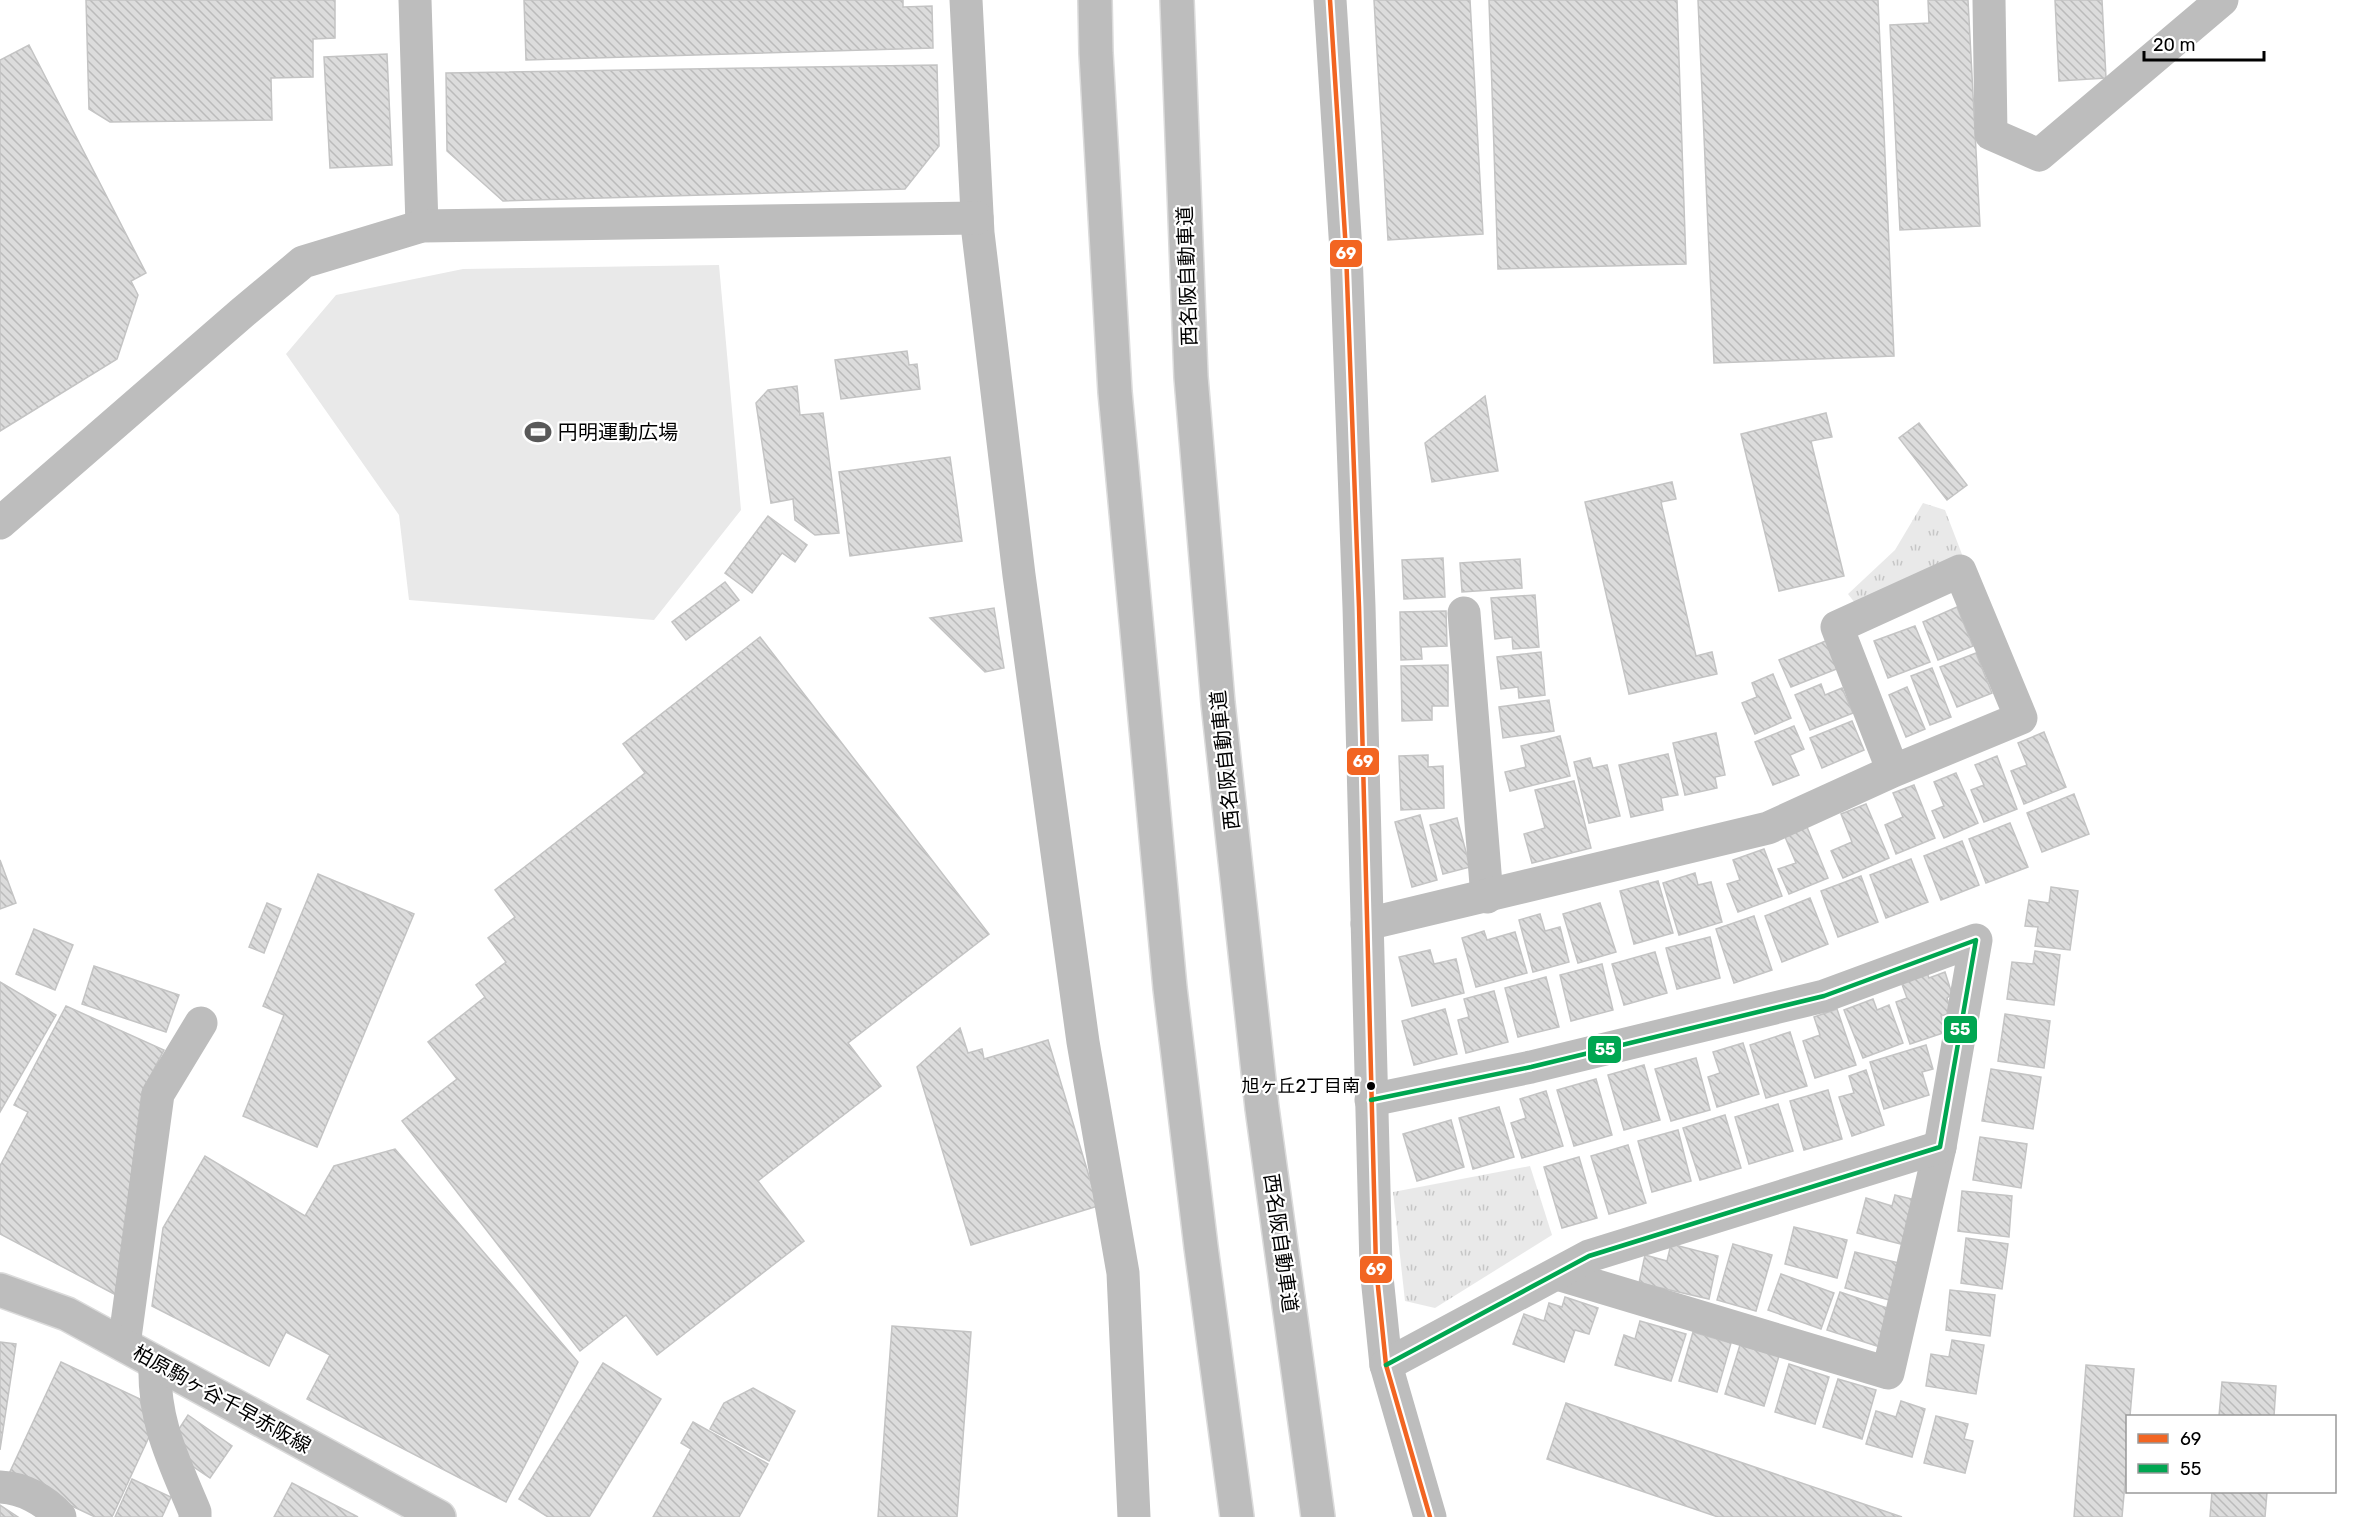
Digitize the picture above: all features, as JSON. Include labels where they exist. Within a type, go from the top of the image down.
[{"type":"main road","points":[[415,0],[422,226]]},
{"type":"main road","points":[[966,0],[977,218],[1020,575],[1083,1041],[1123,1273],[1134,1517]]},
{"type":"main road","points":[[1095,0],[1114,392],[1145,728],[1170,988],[1199,1235],[1237,1517]]},
{"type":"main road","name":"西名阪自動車道","points":[[1177,0],[1191,377],[1218,703],[1262,1108],[1318,1517]]},
{"type":"main road","points":[[1330,0],[1346,251],[1359,607],[1376,1267],[1386,1365],[1430,1517]]},
{"type":"main road","points":[[1989,0],[1990,134],[2039,155],[2222,0]]},
{"type":"main road","points":[[0,523],[303,262],[422,226],[977,218]]},
{"type":"main road","points":[[1367,924],[1768,828],[1893,771],[2021,718],[1960,571],[1837,627],[1893,771]]},
{"type":"main road","points":[[1464,613],[1487,897]]},
{"type":"main road","points":[[1371,1100],[1531,1067],[1824,996],[1976,939],[1940,1147],[1888,1373],[1557,1274]]},
{"type":"main road","points":[[124,1345],[158,1094],[201,1023]]},
{"type":"main road","points":[[1386,1365],[1589,1256],[1940,1147]]},
{"type":"main road","name":"柏原駒ヶ谷千早赤阪線","points":[[0,1290],[67,1314],[439,1517]]},
{"type":"main road","points":[[155,1362],[154,1390],[162,1432],[195,1512],[195,1517]]},
{"type":"main road","points":[[0,1487],[16,1488],[50,1506],[60,1517]]},
{"type":"green space","name":"円明運動広場","points":[[719,265],[741,510],[654,620],[409,600],[399,515],[286,354],[336,295],[463,269]]},
{"type":"green space","points":[[1923,503],[1945,510],[1963,557],[1855,603],[1848,594],[1895,550]]},
{"type":"green space","points":[[1530,1166],[1552,1235],[1435,1308],[1405,1301],[1393,1192]]},
{"type":"building","points":[[86,0],[335,0],[335,38],[313,39],[313,77],[271,78],[272,120],[110,122],[89,109]]},
{"type":"building","points":[[524,0],[903,0],[903,7],[932,6],[933,48],[526,60]]},
{"type":"building","points":[[1374,0],[1470,0],[1483,234],[1388,240]]},
{"type":"building","points":[[1489,0],[1677,0],[1686,264],[1498,269]]},
{"type":"building","points":[[1698,0],[1878,0],[1894,356],[1714,363]]},
{"type":"building","points":[[1928,0],[1968,0],[1980,226],[1900,230],[1890,25],[1929,23]]},
{"type":"building","points":[[2055,0],[2102,0],[2106,78],[2059,81]]},
{"type":"building","points":[[29,45],[146,273],[131,281],[138,295],[117,359],[0,431],[0,60]]},
{"type":"building","points":[[387,54],[392,165],[330,168],[324,57]]},
{"type":"building","points":[[937,65],[939,146],[905,189],[503,201],[447,151],[446,73]]},
{"type":"building","points":[[907,351],[909,365],[917,364],[920,389],[841,399],[835,360]]},
{"type":"building","points":[[797,386],[800,415],[823,413],[839,533],[815,535],[795,520],[793,499],[771,503],[756,403],[768,390]]},
{"type":"building","points":[[1485,396],[1498,471],[1432,482],[1425,443]]},
{"type":"building","points":[[1826,413],[1832,437],[1811,441],[1844,576],[1779,591],[1741,434]]},
{"type":"building","points":[[1919,423],[1967,485],[1947,500],[1899,438]]},
{"type":"building","points":[[950,457],[962,541],[850,556],[839,472]]},
{"type":"building","points":[[1672,482],[1676,499],[1661,502],[1696,656],[1712,652],[1717,674],[1629,694],[1585,502]]},
{"type":"building","points":[[768,516],[807,545],[795,562],[782,553],[752,593],[725,573]]},
{"type":"building","points":[[1443,558],[1445,597],[1404,599],[1402,560]]},
{"type":"building","points":[[1520,559],[1522,588],[1462,592],[1460,563]]},
{"type":"building","points":[[725,582],[739,600],[686,640],[672,622]]},
{"type":"building","points":[[1535,595],[1539,647],[1513,649],[1512,637],[1495,639],[1491,598]]},
{"type":"building","points":[[1957,607],[1973,646],[1938,660],[1923,622]]},
{"type":"building","points":[[994,608],[1004,668],[985,672],[930,618]]},
{"type":"building","points":[[1446,611],[1447,646],[1421,647],[1422,659],[1401,660],[1400,612]]},
{"type":"building","points":[[1915,626],[1930,662],[1888,678],[1874,641]]},
{"type":"building","points":[[760,637],[989,934],[848,1043],[881,1086],[758,1181],[804,1241],[657,1355],[626,1315],[580,1351],[402,1121],[457,1079],[428,1042],[485,997],[476,985],[506,962],[488,938],[515,917],[495,890],[645,773],[623,744]]},
{"type":"building","points":[[1828,640],[1839,668],[1791,687],[1779,660]]},
{"type":"building","points":[[1541,652],[1545,695],[1519,698],[1518,687],[1501,689],[1497,657]]},
{"type":"building","points":[[1976,653],[1992,693],[1957,707],[1940,667]]},
{"type":"building","points":[[1448,665],[1448,706],[1432,706],[1432,720],[1402,721],[1401,666]]},
{"type":"building","points":[[1932,668],[1951,717],[1930,725],[1911,676]]},
{"type":"building","points":[[1773,674],[1791,718],[1755,734],[1742,703],[1757,697],[1752,683]]},
{"type":"building","points":[[1821,684],[1825,695],[1842,688],[1853,713],[1810,730],[1795,695]]},
{"type":"building","points":[[1907,687],[1925,729],[1906,737],[1889,695]]},
{"type":"building","points":[[1549,700],[1554,731],[1503,738],[1499,707]]},
{"type":"building","points":[[1852,721],[1864,750],[1822,768],[1810,738]]},
{"type":"building","points":[[1794,726],[1804,749],[1790,755],[1799,775],[1773,785],[1755,742]]},
{"type":"building","points":[[2044,732],[2066,787],[2024,804],[2011,771],[2027,765],[2018,743]]},
{"type":"building","points":[[1716,733],[1725,775],[1715,777],[1717,788],[1685,795],[1673,743]]},
{"type":"building","points":[[1560,736],[1570,776],[1510,791],[1505,772],[1526,767],[1521,746]]},
{"type":"building","points":[[1668,754],[1678,795],[1661,798],[1663,810],[1631,817],[1619,765]]},
{"type":"building","points":[[1428,755],[1428,767],[1443,766],[1444,808],[1401,810],[1399,756]]},
{"type":"building","points":[[1997,756],[2017,809],[1984,822],[1971,790],[1984,785],[1975,765]]},
{"type":"building","points":[[1590,758],[1593,768],[1607,765],[1620,816],[1589,823],[1574,762]]},
{"type":"building","points":[[1956,773],[1978,823],[1944,838],[1932,811],[1944,806],[1934,782]]},
{"type":"building","points":[[1574,781],[1591,848],[1532,863],[1524,834],[1545,828],[1535,790]]},
{"type":"building","points":[[1914,785],[1935,838],[1896,854],[1885,825],[1903,817],[1893,793]]},
{"type":"building","points":[[2074,794],[2089,834],[2042,852],[2027,813]]},
{"type":"building","points":[[1866,804],[1889,858],[1843,878],[1831,851],[1852,842],[1841,814]]},
{"type":"building","points":[[1420,815],[1437,880],[1412,887],[1395,822]]},
{"type":"building","points":[[1457,818],[1470,867],[1443,874],[1430,825]]},
{"type":"building","points":[[2010,823],[2028,867],[1986,883],[1969,839]]},
{"type":"building","points":[[1807,827],[1828,878],[1789,894],[1778,869],[1796,863],[1785,837]]},
{"type":"building","points":[[1962,841],[1979,885],[1941,900],[1924,856]]},
{"type":"building","points":[[1764,849],[1782,896],[1738,912],[1727,884],[1740,880],[1733,860]]},
{"type":"building","points":[[1911,859],[1928,902],[1886,918],[1870,875]]},
{"type":"building","points":[[0,860],[16,903],[0,909]]},
{"type":"building","points":[[1695,873],[1698,885],[1711,882],[1722,922],[1679,935],[1663,883]]},
{"type":"building","points":[[318,874],[414,914],[317,1147],[243,1116],[284,1015],[263,1006]]},
{"type":"building","points":[[1861,876],[1878,922],[1838,937],[1821,891]]},
{"type":"building","points":[[1658,881],[1673,933],[1634,944],[1620,891]]},
{"type":"building","points":[[2051,887],[2078,891],[2070,950],[2035,946],[2038,927],[2025,926],[2029,900],[2049,903]]},
{"type":"building","points":[[1810,898],[1828,944],[1782,962],[1765,916]]},
{"type":"building","points":[[267,903],[281,909],[264,953],[249,947]]},
{"type":"building","points":[[1600,903],[1616,952],[1578,963],[1563,914]]},
{"type":"building","points":[[1540,914],[1545,931],[1560,927],[1569,962],[1533,972],[1519,920]]},
{"type":"building","points":[[1754,916],[1772,970],[1734,983],[1716,929]]},
{"type":"building","points":[[34,929],[73,945],[55,990],[16,974]]},
{"type":"building","points":[[1484,931],[1487,940],[1515,932],[1527,973],[1476,987],[1462,938]]},
{"type":"building","points":[[1710,937],[1720,978],[1677,989],[1666,948]]},
{"type":"building","points":[[1430,950],[1434,964],[1456,959],[1464,993],[1412,1006],[1399,957]]},
{"type":"building","points":[[2035,951],[2060,955],[2054,1005],[2007,999],[2012,962],[2033,964]]},
{"type":"building","points":[[1655,952],[1667,993],[1624,1005],[1612,964]]},
{"type":"building","points":[[1602,964],[1613,1010],[1571,1021],[1560,975]]},
{"type":"building","points":[[94,966],[179,995],[166,1032],[82,1004]]},
{"type":"building","points":[[1926,970],[1929,978],[1945,972],[1952,994],[1947,998],[1951,1013],[1941,1016],[1946,1032],[1910,1044],[1896,1002],[1907,998],[1900,979]]},
{"type":"building","points":[[1546,977],[1559,1027],[1518,1037],[1505,988]]},
{"type":"building","points":[[0,982],[56,1015],[0,1112]]},
{"type":"building","points":[[1494,991],[1508,1042],[1466,1053],[1458,1020],[1469,1017],[1464,999]]},
{"type":"building","points":[[1873,999],[1877,1010],[1889,1005],[1903,1043],[1863,1058],[1844,1010]]},
{"type":"building","points":[[66,1006],[164,1050],[142,1092],[118,1296],[0,1234],[0,1166],[28,1112],[14,1105]]},
{"type":"building","points":[[1445,1009],[1457,1054],[1414,1065],[1402,1021]]},
{"type":"building","points":[[1837,1009],[1856,1065],[1815,1078],[1803,1041],[1820,1035],[1814,1017]]},
{"type":"building","points":[[2005,1014],[2050,1021],[2044,1068],[1998,1061]]},
{"type":"building","points":[[960,1028],[968,1053],[982,1049],[984,1059],[1048,1040],[1098,1206],[971,1245],[917,1067]]},
{"type":"building","points":[[1790,1032],[1807,1086],[1766,1098],[1750,1045]]},
{"type":"building","points":[[1743,1043],[1759,1094],[1717,1107],[1708,1077],[1720,1073],[1713,1052]]},
{"type":"building","points":[[1926,1045],[1933,1069],[1922,1072],[1929,1095],[1884,1109],[1870,1062]]},
{"type":"building","points":[[1696,1058],[1710,1110],[1671,1121],[1655,1069]]},
{"type":"building","points":[[1644,1065],[1660,1120],[1624,1130],[1608,1075]]},
{"type":"building","points":[[1991,1069],[2041,1077],[2033,1129],[1982,1121]]},
{"type":"building","points":[[1866,1070],[1884,1125],[1852,1136],[1839,1097],[1854,1093],[1849,1076]]},
{"type":"building","points":[[1596,1079],[1612,1135],[1574,1146],[1557,1090]]},
{"type":"building","points":[[1828,1090],[1842,1139],[1804,1150],[1790,1101]]},
{"type":"building","points":[[1546,1091],[1563,1146],[1522,1158],[1511,1123],[1526,1118],[1520,1099]]},
{"type":"building","points":[[1778,1104],[1793,1151],[1749,1164],[1735,1117]]},
{"type":"building","points":[[1499,1107],[1514,1157],[1473,1169],[1459,1118]]},
{"type":"building","points":[[1725,1115],[1741,1168],[1700,1180],[1683,1128]]},
{"type":"building","points":[[1451,1120],[1464,1167],[1417,1181],[1403,1134]]},
{"type":"building","points":[[1678,1130],[1691,1181],[1652,1192],[1638,1141]]},
{"type":"building","points":[[1980,1137],[2027,1144],[2021,1188],[1973,1180]]},
{"type":"building","points":[[1628,1145],[1646,1203],[1609,1214],[1591,1156]]},
{"type":"building","points":[[395,1149],[578,1362],[506,1502],[307,1399],[330,1355],[286,1332],[269,1366],[152,1306],[163,1228],[205,1156],[305,1216],[334,1166]]},
{"type":"building","points":[[1579,1157],[1597,1218],[1562,1228],[1544,1167]]},
{"type":"building","points":[[1962,1191],[2012,1196],[2009,1237],[1958,1231]]},
{"type":"building","points":[[1895,1195],[1916,1200],[1905,1245],[1857,1233],[1866,1198],[1892,1206]]},
{"type":"building","points":[[1794,1227],[1847,1240],[1837,1278],[1785,1264]]},
{"type":"building","points":[[1966,1238],[2008,1244],[2002,1289],[1961,1283]]},
{"type":"building","points":[[1671,1244],[1718,1256],[1709,1299],[1639,1283],[1645,1255],[1667,1261]]},
{"type":"building","points":[[1733,1244],[1772,1255],[1756,1311],[1717,1300]]},
{"type":"building","points":[[1855,1252],[1903,1264],[1893,1301],[1845,1288]]},
{"type":"building","points":[[1781,1274],[1834,1293],[1821,1329],[1768,1310]]},
{"type":"building","points":[[1950,1290],[1995,1295],[1990,1336],[1946,1330]]},
{"type":"building","points":[[1840,1292],[1893,1310],[1880,1347],[1827,1330]]},
{"type":"building","points":[[1565,1297],[1598,1308],[1589,1334],[1575,1330],[1564,1362],[1513,1344],[1524,1314],[1544,1321],[1549,1303],[1562,1307]]},
{"type":"building","points":[[1640,1321],[1686,1334],[1671,1381],[1615,1365],[1624,1335],[1635,1339]]},
{"type":"building","points":[[892,1326],[971,1332],[957,1517],[878,1517]]},
{"type":"building","points":[[1693,1332],[1731,1343],[1717,1392],[1679,1381]]},
{"type":"building","points":[[1952,1340],[1984,1345],[1976,1394],[1926,1386],[1931,1354],[1949,1357]]},
{"type":"building","points":[[0,1342],[16,1344],[0,1450]]},
{"type":"building","points":[[1740,1345],[1779,1356],[1764,1406],[1725,1394]]},
{"type":"building","points":[[61,1362],[140,1399],[149,1437],[112,1517],[95,1517],[8,1476]]},
{"type":"building","points":[[603,1363],[661,1399],[589,1517],[548,1517],[519,1499]]},
{"type":"building","points":[[1789,1364],[1829,1377],[1815,1424],[1775,1412]]},
{"type":"building","points":[[2086,1365],[2134,1369],[2130,1415],[2126,1415],[2126,1472],[2122,1517],[2074,1517]]},
{"type":"building","points":[[1838,1379],[1876,1390],[1862,1439],[1823,1427]]},
{"type":"building","points":[[2222,1382],[2276,1386],[2274,1415],[2219,1415]]},
{"type":"building","points":[[753,1388],[795,1411],[769,1461],[710,1429],[724,1403]]},
{"type":"building","points":[[1901,1401],[1925,1409],[1912,1457],[1866,1444],[1876,1411],[1896,1417]]},
{"type":"building","points":[[1566,1403],[1902,1517],[1718,1517],[1547,1459]]},
{"type":"building","points":[[188,1415],[232,1446],[210,1478],[179,1457],[177,1432]]},
{"type":"building","points":[[1936,1416],[1968,1424],[1964,1439],[1973,1441],[1965,1473],[1924,1463]]},
{"type":"building","points":[[693,1422],[768,1464],[739,1517],[653,1517],[691,1449],[681,1443]]},
{"type":"building","points":[[132,1479],[171,1497],[162,1517],[115,1517]]},
{"type":"building","points":[[292,1483],[358,1517],[274,1517]]},
{"type":"building","points":[[2212,1493],[2267,1493],[2265,1517],[2210,1517]]},
{"type":"building","points":[[0,1505],[18,1517],[0,1517]]},
{"type":"transit line","name":"69","points":[[1330,0],[1346,251],[1359,607],[1376,1267],[1386,1365],[1430,1517]]},
{"type":"transit line","name":"55","points":[[1371,1100],[1531,1067],[1824,996],[1976,940],[1940,1147],[1589,1256],[1386,1365]]},
{"type":"place","name":"円明運動広場","points":[[538,432]]},
{"type":"place","name":"旭ヶ丘2丁目南","points":[[1371,1086]]}]
